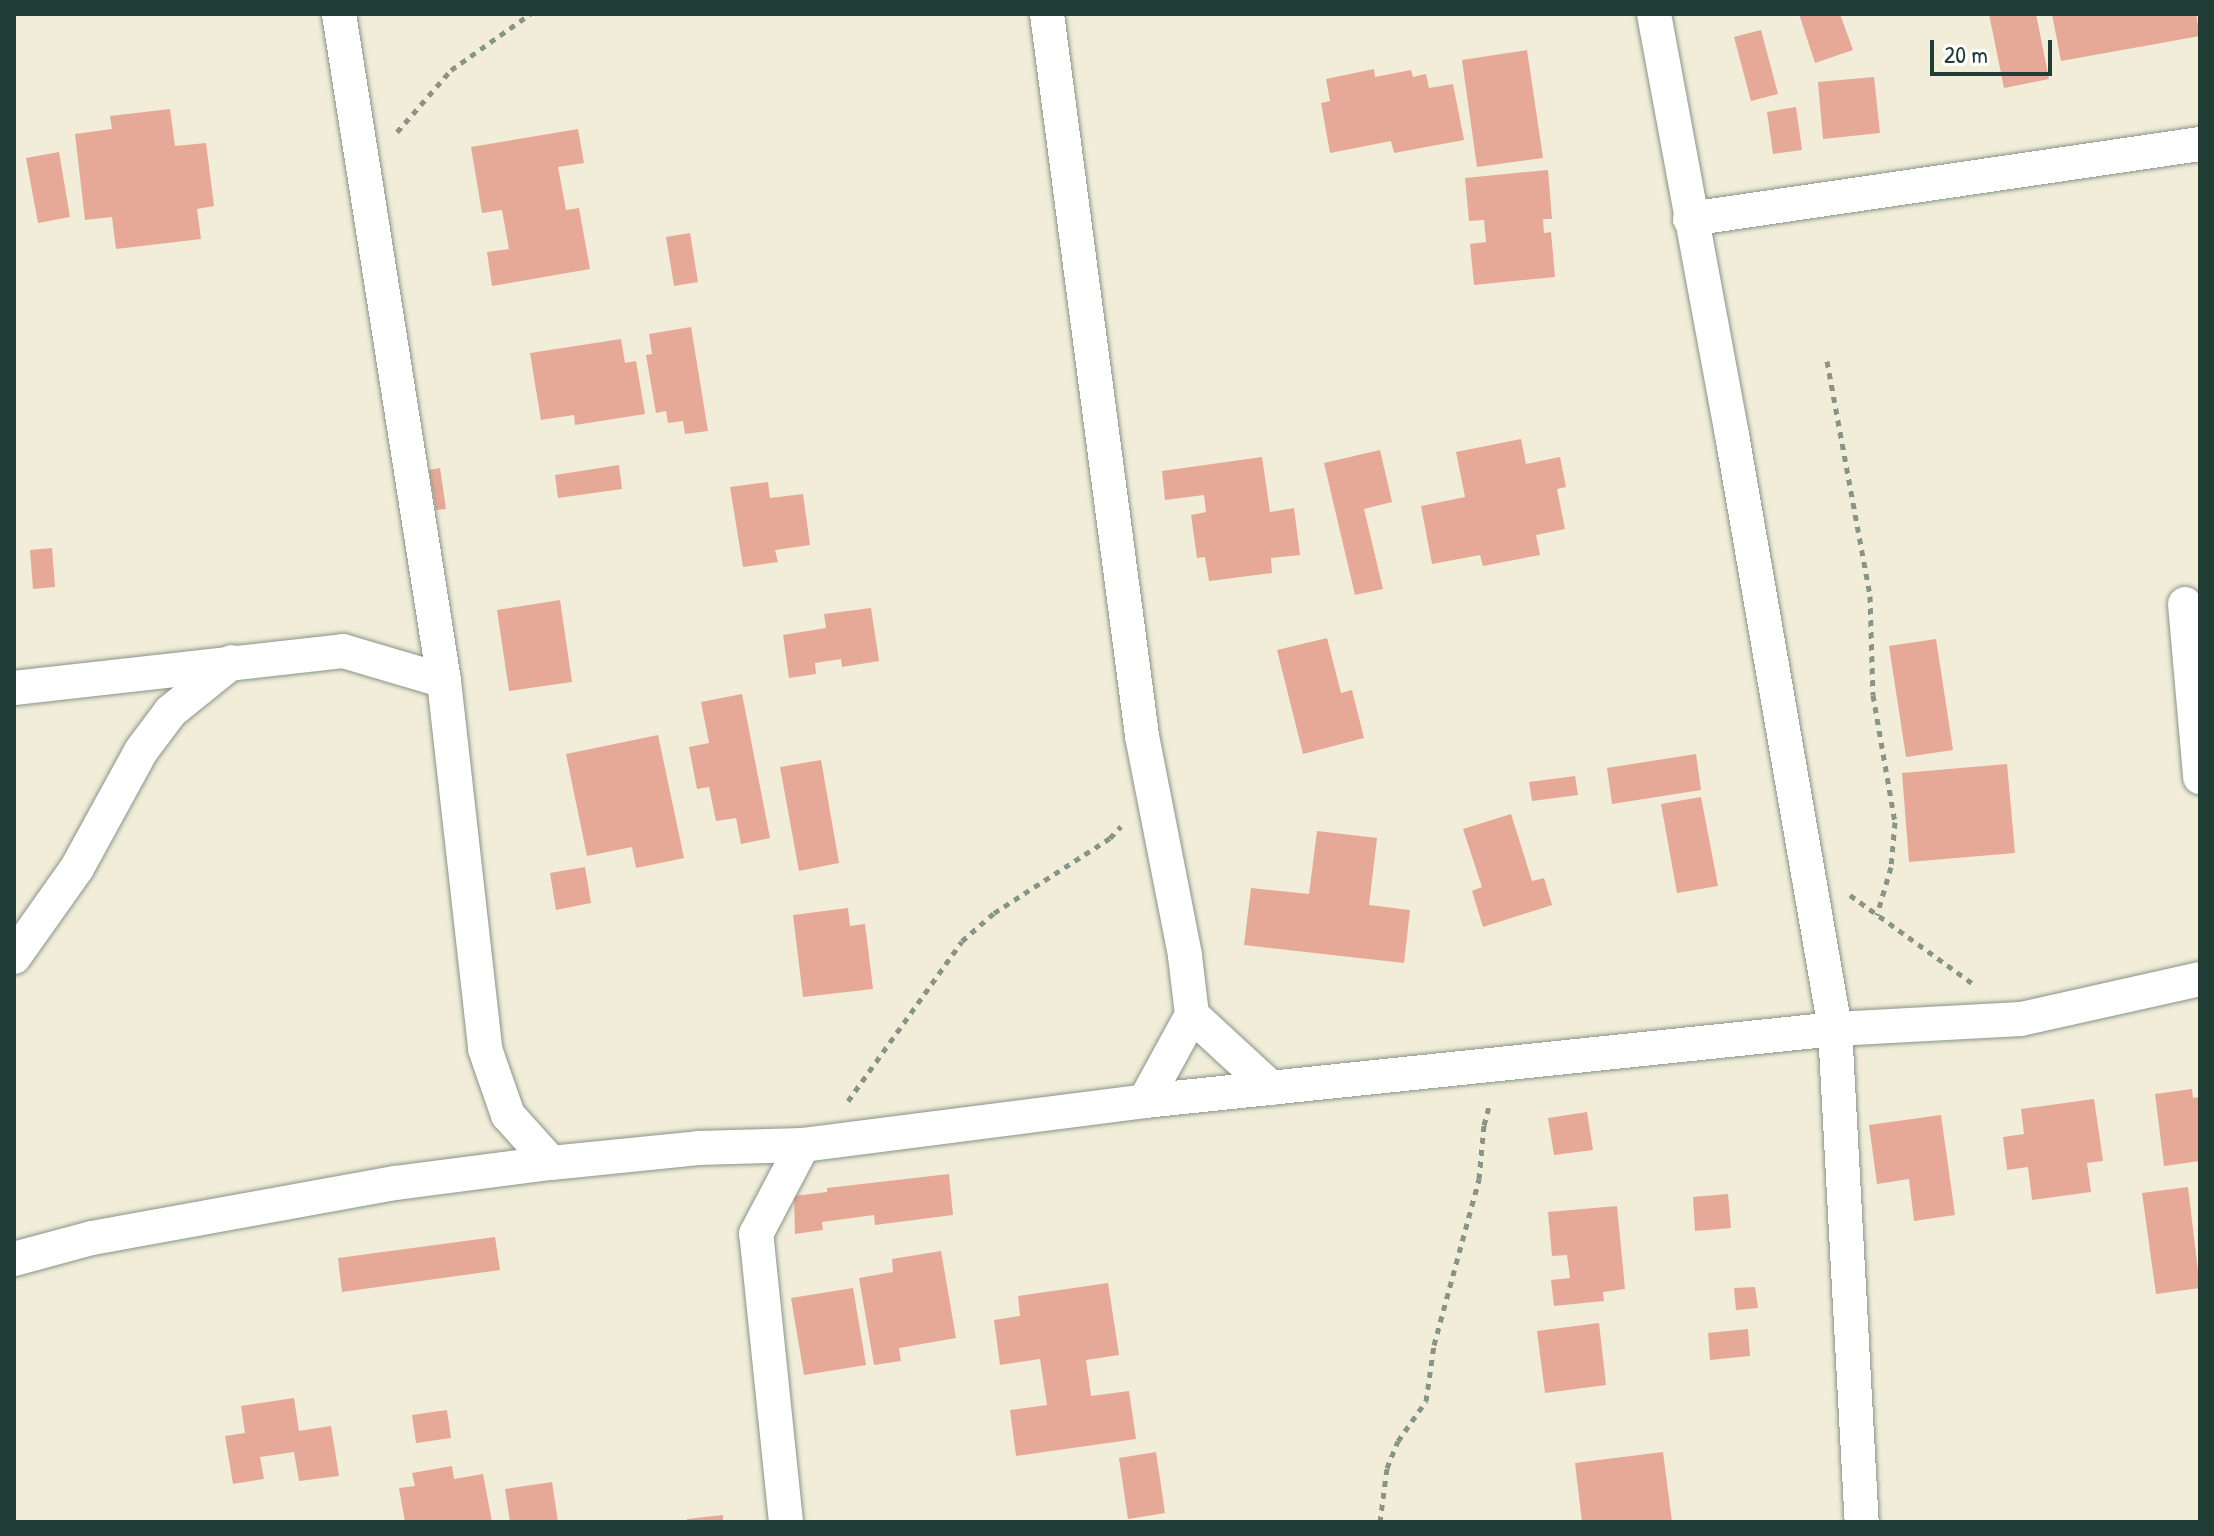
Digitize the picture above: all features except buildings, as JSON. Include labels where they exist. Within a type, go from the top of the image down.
[{"type":"street","points":[[339,14],[444,681],[485,1049],[508,1115],[551,1163]]},
{"type":"street","points":[[1047,14],[1151,792],[1185,956],[1192,1015],[1145,1101]]},
{"type":"street","points":[[1654,14],[1835,1029],[1862,1522]]},
{"type":"street","points":[[1690,219],[2200,144]]},
{"type":"street","points":[[2185,604],[2200,777]]},
{"type":"street","points":[[14,688],[343,651],[444,681]]},
{"type":"street","points":[[14,957],[77,868],[141,751],[171,711],[232,662]]},
{"type":"street","points":[[14,1259],[92,1238],[396,1183],[551,1163],[698,1148],[811,1144],[1145,1101],[1835,1029],[2021,1019],[2200,979]]},
{"type":"street","points":[[1192,1015],[1271,1088]]},
{"type":"street","points":[[786,1522],[756,1234],[811,1144]]},
{"type":"path","points":[[364,169],[451,70],[530,14]]},
{"type":"path","points":[[1827,361],[1870,596],[1873,695],[1895,822],[1891,867],[1877,915],[1973,984]]},
{"type":"path","points":[[811,1144],[962,941],[994,913],[1110,838],[1151,792]]},
{"type":"path","points":[[1380,1522],[1387,1468],[1398,1441],[1426,1401],[1434,1345],[1479,1179],[1486,1112],[1493,1095],[1517,1064]]}]
